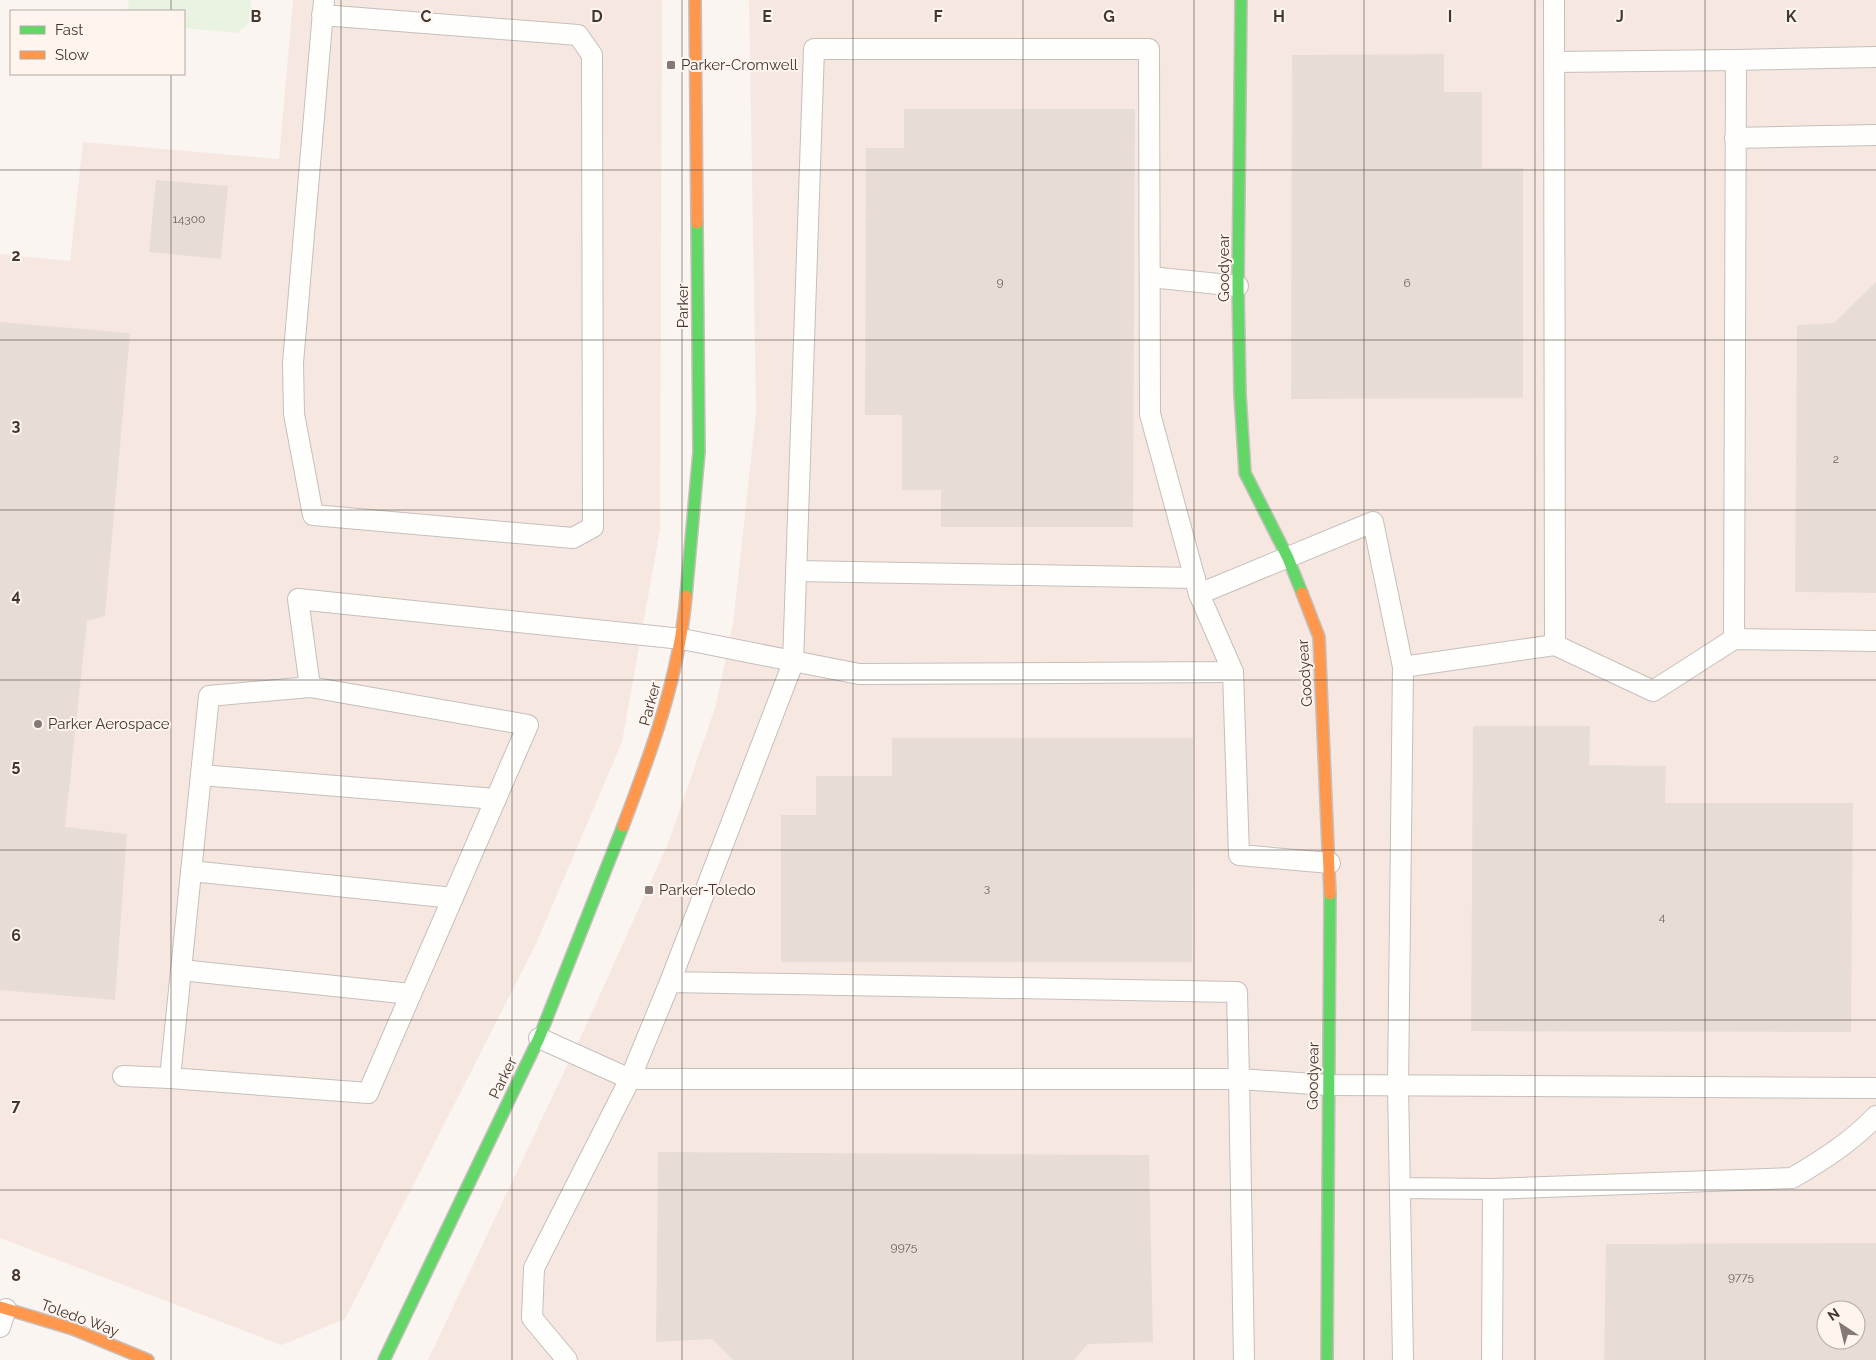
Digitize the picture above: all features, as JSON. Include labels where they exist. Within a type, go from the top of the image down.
[{"type":"street","name":"Parker","points":[[384,1360],[539,1038],[654,746],[682,640],[699,452],[695,0]]},
{"type":"street","name":"Goodyear","points":[[1241,0],[1238,286],[1240,394],[1245,473],[1288,558],[1319,637],[1330,862],[1327,1360]]},
{"type":"street","name":"Toledo Way","points":[[2,1314],[73,1329],[148,1360]]},
{"type":"lane","points":[[1554,0],[1555,645]]},
{"type":"lane","points":[[323,7],[578,35],[592,55],[593,527],[573,538],[313,514],[294,414],[293,363],[323,7]]},
{"type":"lane","points":[[567,1360],[532,1318],[534,1268],[630,1078],[670,982],[792,663],[814,49],[1149,49],[1150,414],[1197,586],[1233,672],[1240,855],[1330,862]]},
{"type":"lane","points":[[1555,62],[1876,57]]},
{"type":"lane","points":[[1734,638],[1736,60]]},
{"type":"lane","points":[[1735,138],[1876,135]]},
{"type":"lane","points":[[1150,277],[1238,286]]},
{"type":"lane","points":[[796,571],[1197,586],[1288,558],[1373,522],[1404,667],[1398,1086],[1403,1360]]},
{"type":"lane","points":[[310,687],[298,599],[682,640],[792,663],[859,674],[1233,672]]},
{"type":"lane","points":[[1404,667],[1555,645],[1653,691],[1734,638],[1876,642]]},
{"type":"lane","points":[[123,1076],[368,1093],[528,725],[310,687],[209,696],[170,1078]]},
{"type":"lane","points":[[201,775],[496,798]]},
{"type":"lane","points":[[191,871],[453,898]]},
{"type":"lane","points":[[181,970],[411,994]]},
{"type":"lane","points":[[670,982],[1237,992],[1244,1360]]},
{"type":"lane","points":[[539,1038],[630,1078],[1239,1079],[1328,1085],[1398,1086],[1876,1088]]},
{"type":"lane","points":[[1400,1188],[1493,1188],[1792,1178],[1830,1156],[1876,1116]]},
{"type":"lane","points":[[1492,1360],[1493,1188]]},
{"type":"shaded area","points":[[293,0],[662,0],[660,530],[622,742],[536,944],[345,1319],[282,1345],[0,1238],[0,254],[70,261],[83,142],[279,159]]},
{"type":"shaded area","points":[[749,0],[1876,0],[1876,1360],[428,1360],[589,1019],[669,841],[716,705],[733,624],[756,413]]},
{"type":"green space","points":[[129,0],[251,0],[249,23],[237,33],[185,28],[185,10],[127,10]]},
{"type":"building","points":[[1444,54],[1444,92],[1482,92],[1482,168],[1523,168],[1523,398],[1291,399],[1292,55]]},
{"type":"building","points":[[904,109],[1135,109],[1133,527],[941,527],[941,490],[902,490],[902,415],[865,415],[866,148],[904,148]]},
{"type":"building","points":[[156,180],[228,186],[221,259],[149,252]]},
{"type":"building","points":[[1876,282],[1876,593],[1795,592],[1797,325],[1834,323]]},
{"type":"building","name":"Parker Aerospace","points":[[0,322],[130,333],[105,616],[87,621],[65,827],[127,834],[115,1000],[0,990]]},
{"type":"building","points":[[1473,726],[1590,726],[1589,765],[1666,766],[1665,803],[1853,803],[1851,1032],[1471,1031]]},
{"type":"building","points":[[892,738],[1193,738],[1192,962],[781,962],[781,815],[816,815],[816,776],[892,776]]},
{"type":"building","points":[[658,1152],[1149,1155],[1153,1342],[1088,1344],[1074,1360],[733,1360],[712,1339],[656,1342]]},
{"type":"building","points":[[1876,1243],[1876,1360],[1604,1360],[1606,1244]]},
{"type":"traffic: fast","points":[[1241,0],[1238,286],[1240,394],[1245,473],[1288,558],[1302,593]]},
{"type":"traffic: fast","points":[[686,596],[699,452],[697,223]]},
{"type":"traffic: fast","points":[[384,1360],[539,1038],[623,826]]},
{"type":"traffic: fast","points":[[1327,1360],[1330,894]]},
{"type":"traffic: slow","points":[[695,0],[697,223]]},
{"type":"traffic: slow","points":[[1302,593],[1319,637],[1330,894]]},
{"type":"traffic: slow","points":[[623,826],[654,741],[671,684],[686,596]]},
{"type":"traffic: slow","points":[[0,1307],[73,1329],[148,1360]]},
{"type":"place","name":"Parker-Cromwell","points":[[671,65]]},
{"type":"place","name":"Parker Aerospace","points":[[38,724]]},
{"type":"place","name":"Parker-Toledo","points":[[649,890]]}]
